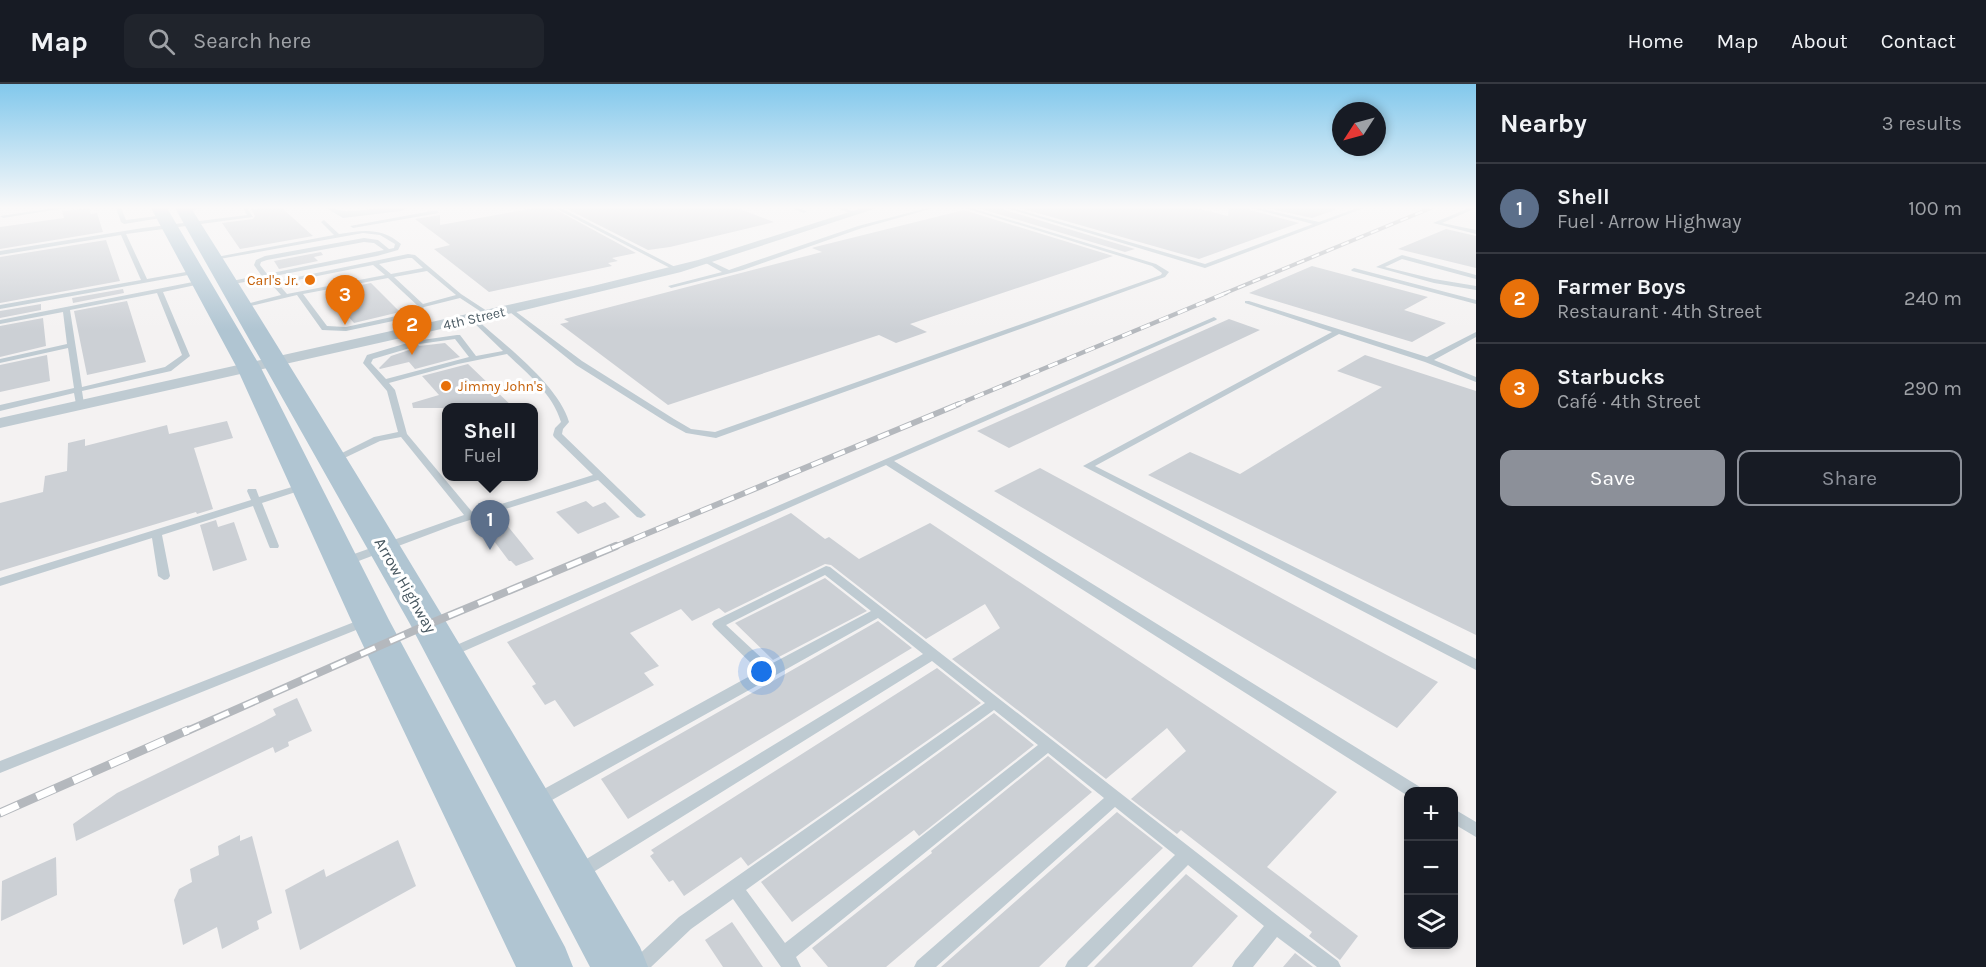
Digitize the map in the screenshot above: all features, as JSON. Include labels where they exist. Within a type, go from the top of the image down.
[{"type":"main road","name":"Arrow Highway","points":[[183,249],[200,277],[262,363]]},
{"type":"main road","name":"Arrow Highway","points":[[209,249],[242,306],[262,363],[319,473],[344,562],[370,620],[545,967]]},
{"type":"main road","name":"Arrow Highway","points":[[319,473],[383,547],[620,967]]},
{"type":"street","name":"4th Street","points":[[0,423],[79,397],[262,363],[472,318],[676,269],[742,249]]},
{"type":"lane","points":[[0,253],[23,249]]},
{"type":"lane","points":[[131,249],[146,281]]},
{"type":"lane","points":[[214,258],[264,249]]},
{"type":"lane","points":[[265,276],[257,265],[258,261],[313,249]]},
{"type":"lane","points":[[229,283],[395,249]]},
{"type":"lane","points":[[638,249],[676,269]]},
{"type":"lane","points":[[671,286],[728,272],[795,249]]},
{"type":"lane","points":[[510,309],[579,363],[671,421],[689,431],[703,435],[716,435],[1032,324],[1163,276],[1166,272],[1154,265],[1102,249]]},
{"type":"lane","points":[[1148,249],[1205,266],[1251,249]]},
{"type":"lane","points":[[286,297],[276,286],[280,282],[413,256],[461,296],[488,314]]},
{"type":"lane","points":[[1476,277],[1402,257],[1379,267],[1434,281],[1476,288]]},
{"type":"lane","points":[[706,261],[728,272]]},
{"type":"lane","points":[[375,263],[422,306]]},
{"type":"lane","points":[[242,306],[428,269]]},
{"type":"lane","points":[[1354,270],[1476,302]]},
{"type":"lane","points":[[0,308],[146,281],[200,277]]},
{"type":"lane","points":[[0,322],[159,291],[200,277]]},
{"type":"lane","points":[[0,408],[79,397],[168,369],[186,356],[159,291]]},
{"type":"lane","points":[[299,293],[326,328],[346,329],[412,315],[422,306],[461,296]]},
{"type":"lane","points":[[1247,302],[1428,360],[1476,380]]},
{"type":"lane","points":[[66,309],[79,397]]},
{"type":"lane","points":[[472,318],[530,372],[562,412],[565,422],[559,428],[557,435],[641,515]]},
{"type":"lane","points":[[446,655],[1214,319]]},
{"type":"lane","points":[[1339,331],[1088,466],[1476,665]]},
{"type":"lane","points":[[1428,360],[1476,334]]},
{"type":"lane","points":[[422,342],[457,337],[474,358]]},
{"type":"lane","points":[[0,361],[72,345]]},
{"type":"lane","points":[[407,346],[370,357],[367,363],[391,390],[403,434],[470,516]]},
{"type":"lane","points":[[384,382],[474,358],[507,352]]},
{"type":"lane","points":[[0,582],[156,533],[319,473],[377,439],[403,434]]},
{"type":"lane","points":[[887,461],[1407,787]]},
{"type":"lane","points":[[344,562],[470,516],[600,476]]},
{"type":"lane","points":[[254,496],[274,546]]},
{"type":"lane","points":[[156,533],[164,576]]},
{"type":"lane","points":[[768,672],[718,624],[826,570],[1332,967]]},
{"type":"lane","points":[[529,805],[879,612]]},
{"type":"lane","points":[[0,767],[370,620]]},
{"type":"lane","points":[[570,878],[933,654]]},
{"type":"lane","points":[[638,967],[685,923],[994,703]]},
{"type":"lane","points":[[735,888],[788,961],[1048,745]]},
{"type":"lane","points":[[923,967],[1115,798]]},
{"type":"lane","points":[[1458,819],[1476,830]]},
{"type":"lane","points":[[1074,967],[1187,855]]},
{"type":"lane","points":[[1241,967],[1276,925]]},
{"type":"building","points":[[49,249],[109,249],[120,281],[0,303],[0,257]]},
{"type":"building","points":[[434,249],[629,249],[636,253],[612,258],[618,261],[608,263],[612,266],[489,292]]},
{"type":"building","points":[[815,249],[1091,249],[1113,256],[910,324],[927,332],[896,343],[879,335],[668,405],[560,324],[569,322],[564,319],[822,252]]},
{"type":"building","points":[[1116,249],[1134,249],[1125,252]]},
{"type":"building","points":[[1165,249],[1226,249],[1199,259]]},
{"type":"building","points":[[1399,249],[1476,249],[1476,268]]},
{"type":"building","points":[[321,252],[323,255],[314,257],[318,261],[279,269],[274,261]]},
{"type":"building","points":[[1312,266],[1428,297],[1404,310],[1446,323],[1412,342],[1249,293]]},
{"type":"building","points":[[371,283],[400,312],[354,323],[327,292]]},
{"type":"building","points":[[123,289],[124,293],[73,303],[72,298]]},
{"type":"building","points":[[127,301],[146,362],[87,375],[74,311]]},
{"type":"building","points":[[41,304],[41,310],[0,318],[0,311]]},
{"type":"building","points":[[43,318],[46,346],[0,357],[0,326]]},
{"type":"building","points":[[1229,319],[1260,330],[1009,448],[977,431]]},
{"type":"building","points":[[416,341],[419,346],[445,343],[460,357],[415,369],[409,362],[379,368],[391,356],[412,349],[411,342]]},
{"type":"building","points":[[47,355],[50,381],[0,392],[0,365]]},
{"type":"building","points":[[1365,355],[1476,391],[1476,635],[1148,475],[1190,452],[1240,474],[1382,387],[1337,371]]},
{"type":"building","points":[[468,364],[509,403],[442,403],[442,408],[413,408],[412,403],[439,395],[422,376]]},
{"type":"building","points":[[227,421],[233,438],[194,448],[213,509],[197,514],[196,512],[0,571],[0,503],[43,492],[45,476],[67,471],[68,443],[85,439],[85,446],[167,425],[169,434]]},
{"type":"building","points":[[1040,468],[1438,682],[1397,728],[994,491]]},
{"type":"building","points":[[586,501],[593,507],[605,502],[620,517],[578,534],[556,512]]},
{"type":"building","points":[[791,513],[825,539],[829,537],[859,559],[930,523],[1337,792],[1267,867],[1358,936],[1340,960],[1309,936],[1312,932],[1181,830],[1177,834],[1131,799],[1186,751],[1167,728],[1106,779],[952,659],[1000,628],[985,604],[926,639],[831,565],[825,564],[725,613],[719,608],[692,621],[681,609],[630,633],[659,666],[644,673],[654,685],[574,727],[555,700],[545,705],[532,686],[536,684],[507,642]]},
{"type":"building","points":[[501,518],[534,559],[516,566],[509,561],[482,525]]},
{"type":"building","points":[[216,520],[218,527],[234,522],[247,560],[213,571],[200,525]]},
{"type":"building","points":[[825,578],[867,611],[773,660],[735,623]]},
{"type":"building","points":[[878,621],[912,648],[628,819],[601,779]]},
{"type":"building","points":[[937,668],[981,703],[748,866],[741,857],[684,896],[673,880],[669,882],[650,856],[654,853],[651,850]]},
{"type":"building","points":[[297,698],[312,731],[288,742],[289,746],[275,753],[273,747],[76,841],[73,824],[117,793],[263,722],[276,715],[273,709]]},
{"type":"building","points":[[994,713],[1034,745],[919,836],[914,830],[792,922],[761,882]]},
{"type":"building","points":[[1048,756],[1092,792],[886,967],[828,967],[812,948],[932,853],[931,851]]},
{"type":"building","points":[[1117,812],[1163,848],[1039,967],[941,967]]},
{"type":"building","points":[[240,835],[240,841],[252,836],[272,913],[257,921],[259,929],[222,949],[217,927],[183,945],[174,900],[179,889],[192,882],[190,869],[219,855],[218,846]]},
{"type":"building","points":[[398,840],[416,886],[300,950],[285,890],[324,869],[326,877]]},
{"type":"building","points":[[56,857],[57,895],[1,921],[2,881]]},
{"type":"building","points":[[1186,874],[1238,916],[1192,967],[1094,967]]},
{"type":"building","points":[[732,922],[763,967],[723,967],[705,940]]},
{"type":"building","points":[[1295,953],[1313,967],[1283,967]]},
{"type":"railway","points":[[1223,294],[1331,249]]},
{"type":"railway","points":[[956,405],[1226,293]]},
{"type":"railway","points":[[612,548],[959,404]]},
{"type":"railway","points":[[185,732],[429,624],[616,546]]},
{"type":"railway","points":[[0,813],[188,730]]},
{"type":"place","name":"Carl's Jr.","points":[[310,280]]},
{"type":"place","name":"Starbucks","points":[[345,325]]},
{"type":"place","name":"Farmer Boys","points":[[412,355]]},
{"type":"place","name":"Jimmy John's","points":[[446,386]]},
{"type":"place","name":"Shell","points":[[490,550]]}]
